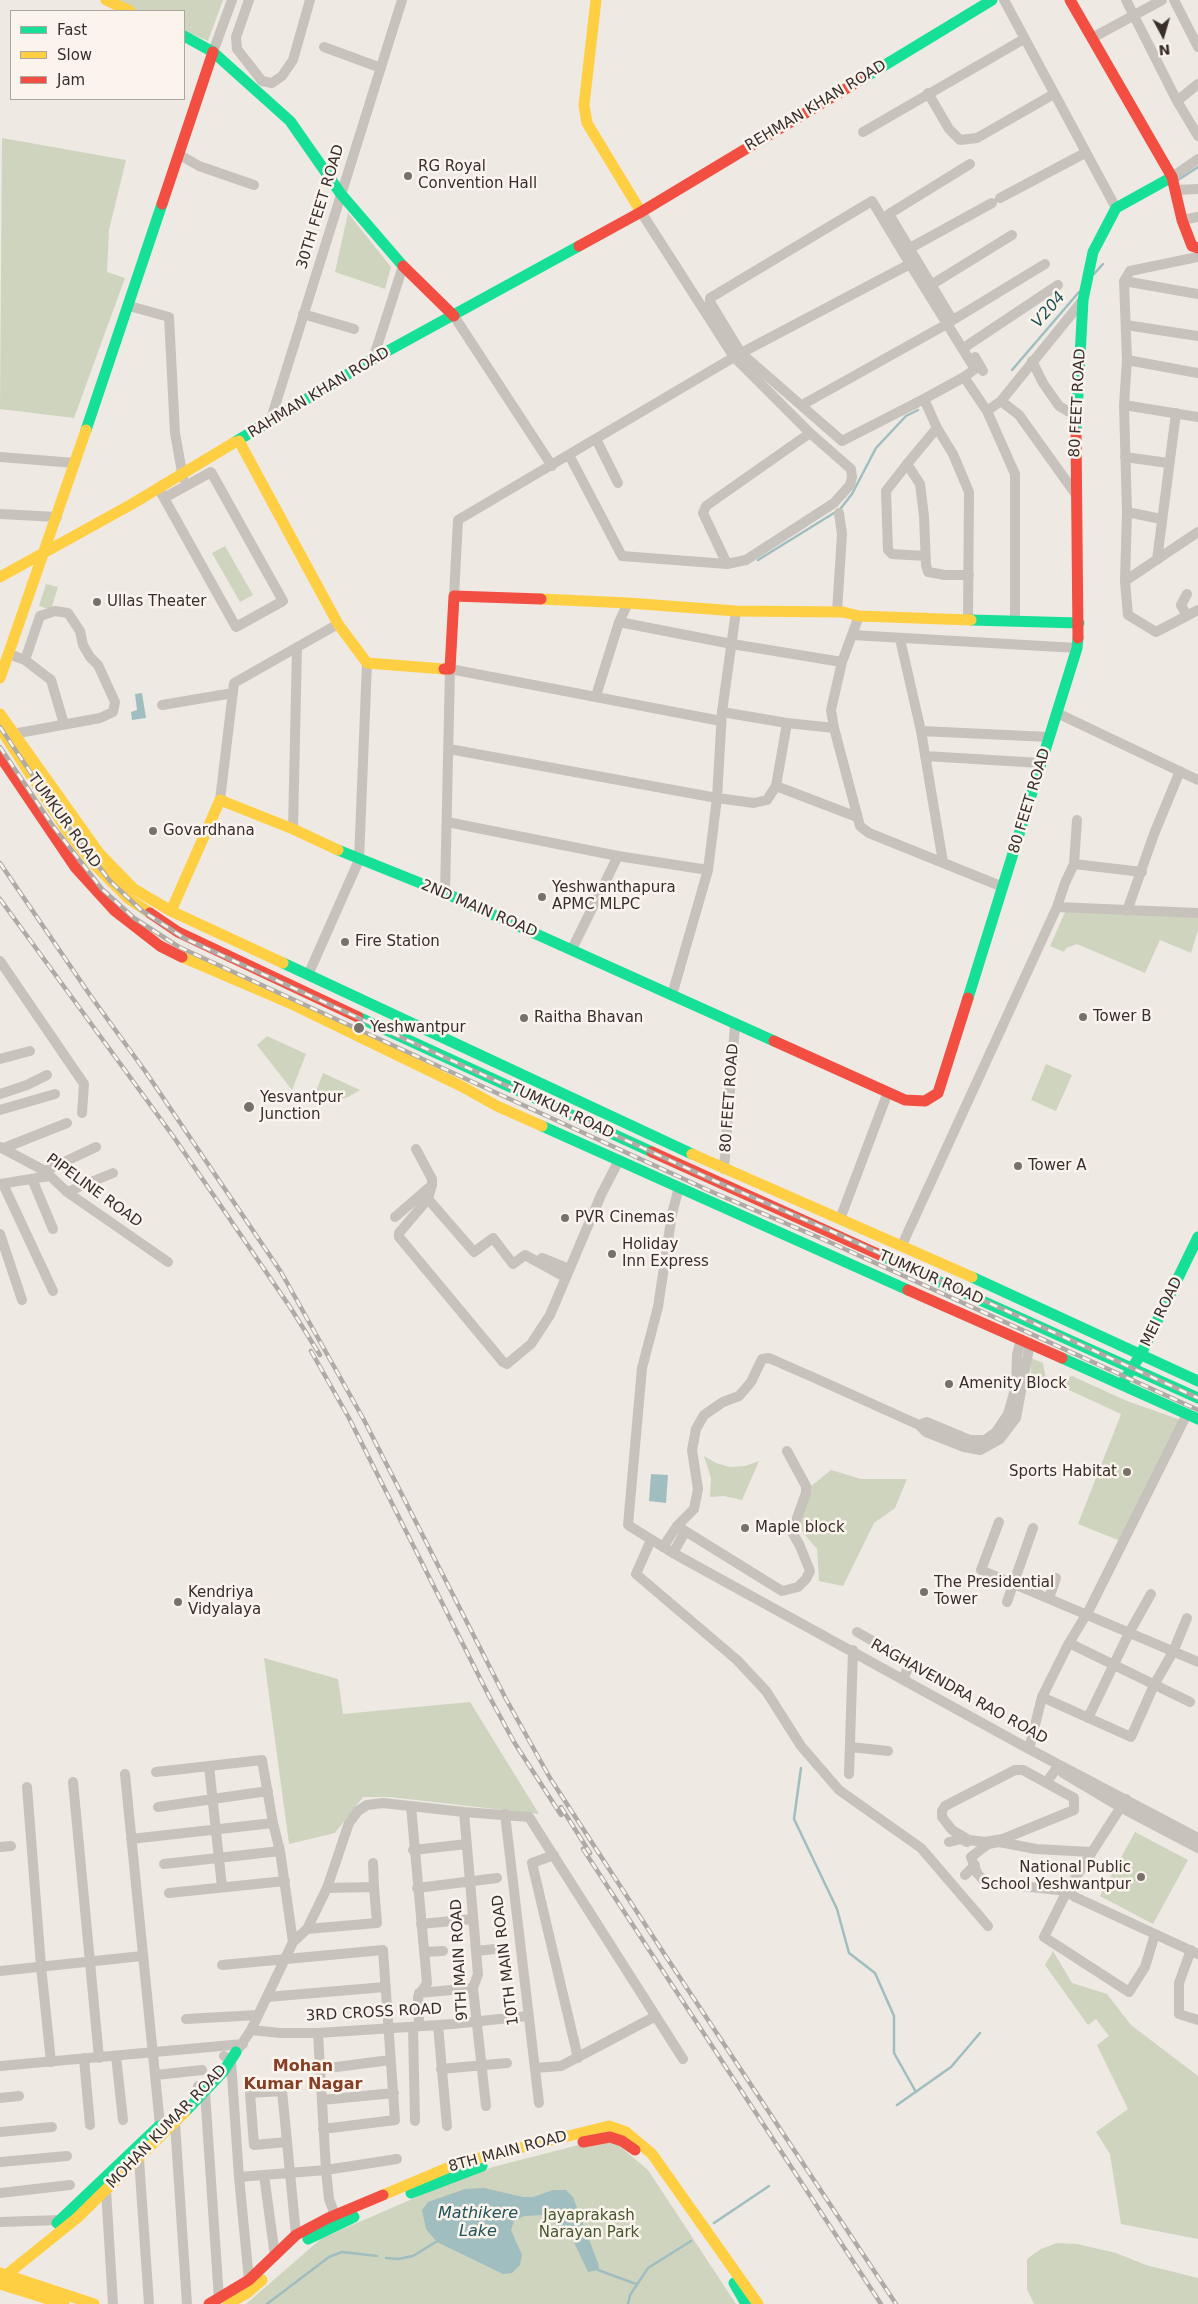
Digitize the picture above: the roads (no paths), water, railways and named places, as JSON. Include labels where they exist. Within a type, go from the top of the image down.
[{"type":"main road","points":[[106,0],[128,10]]},
{"type":"main road","name":"REHMAN KHAN ROAD","points":[[641,212],[992,0]]},
{"type":"main road","points":[[1070,0],[1173,183],[1182,220],[1192,246],[1198,248]]},
{"type":"main road","points":[[595,1],[584,105],[587,123],[641,212]]},
{"type":"main road","points":[[185,37],[213,52],[290,121],[341,194],[403,266],[454,316]]},
{"type":"main road","points":[[0,678],[129,306],[213,52]]},
{"type":"main road","points":[[1116,208],[1173,183]]},
{"type":"main road","name":"80 FEET ROAD","points":[[735,1025],[905,1100],[925,1101],[938,1093],[1077,648],[1080,623],[1074,493],[1076,416],[1083,300],[1093,252],[1116,208]]},
{"type":"main road","name":"RAHMAN KHAN ROAD","points":[[0,578],[184,480],[205,461],[373,359],[641,212]]},
{"type":"main road","points":[[239,441],[338,624],[367,663],[450,669],[454,596],[628,603],[736,611],[837,612],[859,616],[1080,623]]},
{"type":"main road","points":[[0,714],[129,892],[724,1169],[902,1245],[1198,1381]]},
{"type":"main road","name":"TUMKUR ROAD","points":[[0,728],[68,832],[90,861],[178,932],[614,1135],[1198,1398]]},
{"type":"main road","name":"TUMKUR ROAD","points":[[0,756],[54,840],[75,867],[115,911],[160,946],[201,968],[294,1005],[461,1086],[497,1106],[1198,1419]]},
{"type":"main road","points":[[171,911],[220,800]]},
{"type":"main road","name":"2ND MAIN ROAD","points":[[220,800],[293,830],[358,860],[446,894],[572,949],[735,1025]]},
{"type":"main road","name":"MEI ROAD","points":[[1145,1356],[1198,1237]]},
{"type":"main road","name":"MEI ROAD","points":[[1126,1386],[1145,1356],[1198,1254]]},
{"type":"main road","name":"MOHAN KUMAR ROAD","points":[[1,2276],[77,2218],[139,2159],[174,2123],[233,2053]]},
{"type":"main road","points":[[1,2276],[160,2125],[201,2089]]},
{"type":"main road","name":"8TH MAIN ROAD","points":[[219,2302],[249,2280],[296,2235],[335,2215],[358,2210],[459,2162],[587,2136],[609,2126],[626,2132],[652,2154],[758,2304]]},
{"type":"main road","points":[[587,2136],[610,2137],[622,2140],[654,2168],[707,2242],[746,2304]]},
{"type":"main road","points":[[219,2302],[247,2293],[303,2241],[358,2210]]},
{"type":"main road","points":[[1,2276],[64,2304]]},
{"type":"main road","points":[[1,2276],[94,2304]]},
{"type":"street","points":[[213,52],[232,0]]},
{"type":"street","points":[[249,0],[235,40],[236,49],[262,81],[272,83],[282,76],[293,60],[310,0]]},
{"type":"street","name":"30TH FEET ROAD","points":[[270,422],[402,0]]},
{"type":"street","points":[[1004,0],[1116,208]]},
{"type":"street","points":[[1126,0],[1177,101],[1198,136]]},
{"type":"street","points":[[1092,38],[1162,0]]},
{"type":"street","points":[[1174,0],[1198,47]]},
{"type":"street","points":[[863,132],[1024,39]]},
{"type":"street","points":[[324,47],[381,68]]},
{"type":"street","points":[[225,63],[236,49]]},
{"type":"street","points":[[1177,101],[1198,84]]},
{"type":"street","points":[[928,93],[949,129],[960,140],[977,138],[1054,94]]},
{"type":"street","points":[[910,248],[1085,153]]},
{"type":"street","points":[[180,155],[199,166],[254,185]]},
{"type":"street","points":[[1173,183],[1198,159]]},
{"type":"street","points":[[970,164],[889,214],[931,284],[950,322],[975,369],[924,399],[842,441],[802,405],[737,355],[710,302],[710,298],[872,201],[910,264],[950,322],[968,345],[983,371]]},
{"type":"street","points":[[1173,183],[1198,189]]},
{"type":"street","points":[[569,455],[622,556],[728,564],[746,560],[833,503],[850,484],[851,469],[810,432],[737,355],[641,212]]},
{"type":"street","points":[[1182,220],[1198,218]]},
{"type":"street","points":[[931,284],[1012,235]]},
{"type":"street","points":[[1198,256],[1130,271],[1124,282],[1127,360],[1124,405],[1127,512],[1125,581],[1128,615],[1156,632],[1198,610]]},
{"type":"street","points":[[454,596],[458,520],[737,355],[910,264]]},
{"type":"street","points":[[802,405],[950,322],[1045,264]]},
{"type":"street","points":[[373,359],[403,266]]},
{"type":"street","points":[[1124,282],[1198,294]]},
{"type":"street","points":[[968,345],[1058,286]]},
{"type":"street","points":[[987,411],[1001,401],[1032,360],[1083,300]]},
{"type":"street","points":[[129,306],[168,317],[175,434],[184,480],[211,472]]},
{"type":"street","points":[[303,314],[354,329]]},
{"type":"street","points":[[454,316],[552,466]]},
{"type":"street","points":[[1126,325],[1198,336]]},
{"type":"street","points":[[1032,360],[1055,401],[1059,406],[1076,416]]},
{"type":"street","points":[[1127,360],[1198,373]]},
{"type":"street","points":[[964,377],[987,411],[1015,474],[1015,620]]},
{"type":"street","points":[[924,399],[936,428],[953,454],[969,492],[968,618]]},
{"type":"street","points":[[1001,401],[1019,415],[1074,493]]},
{"type":"street","points":[[1124,405],[1198,417]]},
{"type":"street","points":[[1157,560],[1168,463],[1176,413]]},
{"type":"street","points":[[925,556],[892,554],[888,550],[886,491],[936,428]]},
{"type":"street","points":[[728,564],[703,513],[706,506],[810,432]]},
{"type":"street","points":[[596,440],[618,483]]},
{"type":"street","points":[[0,456],[75,463]]},
{"type":"street","points":[[1125,457],[1168,463]]},
{"type":"street","points":[[161,493],[236,627],[284,601],[205,461]]},
{"type":"street","points":[[907,464],[920,484],[924,516],[925,556],[928,572],[945,575],[969,575]]},
{"type":"street","points":[[1127,512],[1161,519]]},
{"type":"street","points":[[837,612],[842,534],[839,513]]},
{"type":"street","points":[[0,514],[57,517]]},
{"type":"street","points":[[1125,581],[1198,532]]},
{"type":"street","points":[[1186,594],[1181,605],[1187,616]]},
{"type":"street","points":[[596,696],[628,603]]},
{"type":"street","points":[[14,734],[100,718],[113,712],[115,702],[98,665],[90,658],[83,644],[80,631],[68,613],[55,611],[40,616],[25,660]]},
{"type":"street","points":[[672,995],[708,870],[717,798],[721,716],[736,611]]},
{"type":"street","points":[[859,616],[842,662],[832,710],[834,728],[856,817],[860,826],[869,833],[1003,887]]},
{"type":"street","points":[[620,622],[732,644],[842,662]]},
{"type":"street","points":[[220,800],[234,683],[338,624]]},
{"type":"street","points":[[852,635],[1077,648]]},
{"type":"street","points":[[900,639],[921,731],[942,862]]},
{"type":"street","points":[[293,830],[297,647]]},
{"type":"street","points":[[9,654],[25,660],[52,680],[64,724]]},
{"type":"street","points":[[308,975],[358,860],[367,663]]},
{"type":"street","points":[[446,894],[450,669],[596,696],[721,716],[834,728]]},
{"type":"street","points":[[162,705],[233,692]]},
{"type":"street","points":[[1057,713],[1198,780]]},
{"type":"street","points":[[448,748],[717,798],[754,803],[767,800],[776,786],[787,723]]},
{"type":"street","points":[[921,731],[1050,737]]},
{"type":"street","points":[[925,756],[1041,763]]},
{"type":"street","points":[[1127,911],[1154,834],[1180,771]]},
{"type":"street","points":[[776,786],[856,817]]},
{"type":"street","points":[[902,1245],[1057,907],[1074,864],[1077,820]]},
{"type":"street","points":[[447,822],[618,856],[708,870]]},
{"type":"street","points":[[572,949],[618,856]]},
{"type":"street","points":[[1074,864],[1142,872]]},
{"type":"street","points":[[1057,907],[1198,913]]},
{"type":"street","points":[[0,962],[84,1084],[82,1113]]},
{"type":"street","name":"80 FEET ROAD","points":[[724,1169],[735,1025]]},
{"type":"street","points":[[0,1059],[30,1051]]},
{"type":"street","points":[[0,1094],[27,1085],[47,1075]]},
{"type":"street","points":[[840,1219],[888,1092]]},
{"type":"street","points":[[0,1110],[55,1094]]},
{"type":"street","points":[[2,1148],[67,1124]]},
{"type":"street","points":[[53,1291],[1,1184],[32,1179],[96,1147]]},
{"type":"street","name":"PIPELINE ROAD","points":[[2,1148],[47,1173],[67,1192],[168,1262]]},
{"type":"street","points":[[416,1149],[432,1179],[432,1185],[428,1199],[399,1233],[400,1237],[505,1364],[531,1344],[550,1315],[567,1273],[619,1160]]},
{"type":"street","points":[[67,1192],[113,1174]]},
{"type":"street","points":[[32,1179],[53,1229]]},
{"type":"street","points":[[395,1217],[432,1185]]},
{"type":"street","name":"RAGHAVENDRA RAO ROAD","points":[[680,1187],[672,1214],[658,1306],[642,1368],[628,1525],[673,1553],[1050,1759],[1198,1848]]},
{"type":"street","points":[[428,1199],[474,1252],[493,1238],[513,1264],[525,1256],[567,1273]]},
{"type":"street","points":[[1,1237],[22,1300]]},
{"type":"street","points":[[534,1254],[567,1273]]},
{"type":"street","points":[[663,1547],[681,1529],[694,1509],[698,1489],[692,1450],[696,1429],[704,1415],[723,1402],[740,1396],[751,1382],[762,1359],[769,1358],[918,1425],[926,1432],[973,1450],[980,1450],[1000,1439],[1016,1418],[1026,1341]]},
{"type":"street","points":[[1029,1749],[1042,1697],[1187,1414]]},
{"type":"street","points":[[681,1529],[782,1591],[791,1590],[803,1584],[810,1571],[792,1532],[806,1493],[806,1486],[787,1451]]},
{"type":"street","points":[[999,1522],[982,1570],[1198,1662]]},
{"type":"street","points":[[1007,1602],[1033,1528]]},
{"type":"street","points":[[673,1553],[681,1529]]},
{"type":"street","points":[[652,1540],[636,1574],[737,1660],[766,1691],[800,1746],[839,1790],[921,1848],[988,1926]]},
{"type":"street","points":[[1049,1598],[1056,1578]]},
{"type":"street","points":[[1088,1718],[1150,1594]]},
{"type":"street","points":[[1042,1697],[1131,1737],[1154,1685],[1173,1652],[1188,1618]]},
{"type":"street","points":[[857,1632],[906,1660],[910,1664],[904,1678]]},
{"type":"street","points":[[1069,1643],[1190,1702]]},
{"type":"street","points":[[849,1774],[852,1650]]},
{"type":"street","points":[[850,1746],[888,1751]]},
{"type":"street","name":"RAGHAVENDRA RAO ROAD","points":[[1050,1759],[1056,1769],[1198,1838]]},
{"type":"street","points":[[156,1772],[262,1760],[280,1851],[293,1942]]},
{"type":"street","points":[[209,1766],[222,1887]]},
{"type":"street","points":[[1046,1783],[1056,1769]]},
{"type":"street","points":[[1023,1770],[1046,1783],[1074,1798],[1074,1810],[1003,1839],[985,1842],[969,1840],[952,1830],[942,1817],[942,1811],[945,1806],[1009,1772],[1023,1770]]},
{"type":"street","points":[[126,1774],[142,1956],[154,2052],[160,2125]]},
{"type":"street","points":[[73,1782],[99,2058]]},
{"type":"street","points":[[27,1787],[41,1966],[51,2062]]},
{"type":"street","points":[[158,1807],[268,1791]]},
{"type":"street","points":[[293,1942],[307,1929],[327,1888],[349,1823],[358,1811],[367,1805],[383,1802],[464,1812],[528,1817],[683,2059]]},
{"type":"street","points":[[1123,1803],[1067,1891],[1044,1937],[1129,1992],[1145,1967],[1155,1934]]},
{"type":"street","points":[[411,1806],[416,1888],[427,1983],[425,1989],[419,1993]]},
{"type":"street","name":"9TH MAIN ROAD","points":[[464,1812],[478,1974],[473,1988],[486,2106]]},
{"type":"street","name":"10TH MAIN ROAD","points":[[505,1814],[540,2103]]},
{"type":"street","points":[[131,1839],[273,1823]]},
{"type":"street","points":[[949,1842],[961,1840],[984,1847]]},
{"type":"street","points":[[1091,1852],[1036,1849],[999,1842],[988,1844],[971,1857],[977,1873],[985,1882],[1067,1891],[1075,1897],[1194,1952],[1179,1983],[1179,2014],[1198,2020]]},
{"type":"street","points":[[414,1850],[467,1844]]},
{"type":"street","points":[[164,1864],[280,1851]]},
{"type":"street","points":[[554,1855],[532,1863],[578,2058]]},
{"type":"street","points":[[307,1929],[377,1923],[373,1863]]},
{"type":"street","points":[[965,1875],[975,1865]]},
{"type":"street","points":[[416,1888],[497,1878]]},
{"type":"street","points":[[169,1893],[284,1880]]},
{"type":"street","points":[[327,1888],[374,1887]]},
{"type":"street","points":[[421,1924],[473,1919]]},
{"type":"street","name":"MOHAN KUMAR ROAD","points":[[233,2053],[251,2030],[293,1942]]},
{"type":"street","points":[[476,1951],[504,1948]]},
{"type":"street","points":[[222,1965],[383,1950],[387,2029],[395,2120],[323,2129]]},
{"type":"street","points":[[424,1952],[443,1951]]},
{"type":"street","points":[[0,1971],[142,1956]]},
{"type":"street","points":[[267,1997],[385,1986]]},
{"type":"street","points":[[419,1993],[473,1988]]},
{"type":"street","points":[[415,2121],[416,2027],[419,1993]]},
{"type":"street","points":[[186,2019],[258,2016]]},
{"type":"street","name":"3RD CROSS ROAD","points":[[251,2030],[280,2033],[318,2033],[416,2027],[528,2016]]},
{"type":"street","points":[[535,2068],[561,2066],[656,2016]]},
{"type":"street","points":[[438,2025],[447,2126]]},
{"type":"street","points":[[318,2033],[326,2170],[329,2199],[335,2215]]},
{"type":"street","points":[[0,2066],[154,2052],[233,2053],[238,2177],[249,2280]]},
{"type":"street","points":[[116,2056],[123,2120]]},
{"type":"street","points":[[84,2058],[90,2125]]},
{"type":"street","points":[[321,2069],[390,2060]]},
{"type":"street","points":[[441,2069],[507,2063]]},
{"type":"street","points":[[156,2075],[202,2070]]},
{"type":"street","points":[[201,2089],[219,2302]]},
{"type":"street","points":[[287,2142],[254,2145],[250,2093],[282,2091],[287,2142],[296,2235]]},
{"type":"street","points":[[322,2100],[394,2093]]},
{"type":"street","points":[[0,2098],[20,2096]]},
{"type":"street","points":[[236,2116],[252,2114]]},
{"type":"street","points":[[174,2123],[187,2304]]},
{"type":"street","points":[[0,2132],[52,2127]]},
{"type":"street","points":[[0,2162],[67,2156]]},
{"type":"street","points":[[139,2159],[148,2304]]},
{"type":"street","points":[[238,2177],[326,2170],[397,2159]]},
{"type":"street","points":[[264,2175],[275,2256]]},
{"type":"street","points":[[0,2192],[70,2185]]},
{"type":"street","points":[[106,2190],[113,2304]]},
{"type":"street","points":[[0,2222],[60,2220]]},
{"type":"water","points":[[142,693],[146,718],[132,720],[131,712],[137,710],[135,694]]},
{"type":"water","points":[[651,1474],[668,1475],[666,1503],[649,1501]]},
{"type":"water","name":"Mathikere Lake","points":[[484,2188],[523,2197],[533,2197],[553,2190],[566,2190],[573,2197],[599,2266],[598,2270],[588,2272],[572,2238],[544,2215],[524,2216],[514,2221],[511,2230],[522,2255],[520,2265],[512,2273],[503,2274],[437,2242],[426,2229],[422,2210],[428,2202],[465,2189]]},
{"type":"waterway","name":"V204","points":[[1178,180],[1198,167]]},
{"type":"waterway","name":"V204","points":[[1094,274],[1103,264]]},
{"type":"waterway","name":"V204","points":[[1012,370],[1079,292]]},
{"type":"waterway","name":"V204","points":[[841,508],[852,494],[876,448],[906,416],[918,410]]},
{"type":"waterway","name":"V204","points":[[758,560],[834,513]]},
{"type":"waterway","points":[[801,1768],[794,1819],[837,1909],[849,1953],[875,1973],[894,2016],[894,2053],[916,2092]]},
{"type":"waterway","points":[[897,2105],[951,2067],[980,2033]]},
{"type":"waterway","points":[[714,2223],[769,2186]]},
{"type":"waterway","points":[[386,2258],[398,2259],[413,2256],[439,2240]]},
{"type":"waterway","points":[[628,2304],[630,2295],[648,2268],[691,2241]]},
{"type":"waterway","points":[[267,2304],[329,2257],[342,2252],[377,2256]]},
{"type":"waterway","points":[[596,2267],[598,2270],[636,2284]]},
{"type":"railway","points":[[0,727],[62,819],[110,881],[141,910],[184,938],[715,1181],[831,1231],[1198,1398]]},
{"type":"railway","points":[[0,747],[53,826],[102,889],[134,918],[179,947],[710,1191],[827,1241],[1198,1410]]},
{"type":"railway","points":[[0,863],[90,995],[145,1071],[281,1272],[364,1420],[506,1699],[550,1778],[896,2304]]},
{"type":"railway","points":[[0,899],[173,1136],[290,1307],[320,1355]]},
{"type":"railway","points":[[311,1351],[349,1418],[489,1696],[514,1742],[561,1815]]},
{"type":"railway","points":[[561,1807],[590,1853]]},
{"type":"railway","points":[[583,1849],[881,2304]]},
{"type":"place","name":"RG Royal Convention Hall","points":[[408,176]]},
{"type":"place","name":"Ullas Theater","points":[[97,602]]},
{"type":"place","name":"Govardhana","points":[[153,831]]},
{"type":"place","name":"Yeshwanthapura APMC MLPC","points":[[542,897]]},
{"type":"place","name":"Fire Station","points":[[345,942]]},
{"type":"place","name":"Tower B","points":[[1083,1017]]},
{"type":"place","name":"Raitha Bhavan","points":[[524,1018]]},
{"type":"place","name":"Yeshwantpur","points":[[359,1028]]},
{"type":"place","name":"Yesvantpur Junction","points":[[249,1107]]},
{"type":"place","name":"Tower A","points":[[1018,1166]]},
{"type":"place","name":"PVR Cinemas","points":[[565,1218]]},
{"type":"place","name":"Holiday Inn Express","points":[[612,1254]]},
{"type":"place","name":"Amenity Block","points":[[949,1384]]},
{"type":"place","name":"Sports Habitat","points":[[1127,1472]]},
{"type":"place","name":"Maple block","points":[[745,1528]]},
{"type":"place","name":"The Presidential Tower","points":[[924,1592]]},
{"type":"place","name":"Kendriya Vidyalaya","points":[[178,1602]]},
{"type":"place","name":"National Public School Yeshwantpur","points":[[1141,1877]]},
{"type":"district","name":"Mohan Kumar Nagar","points":[[303,2076]]},
{"type":"park label","name":"Jayaprakash Narayan Park","points":[[589,2224]]}]
